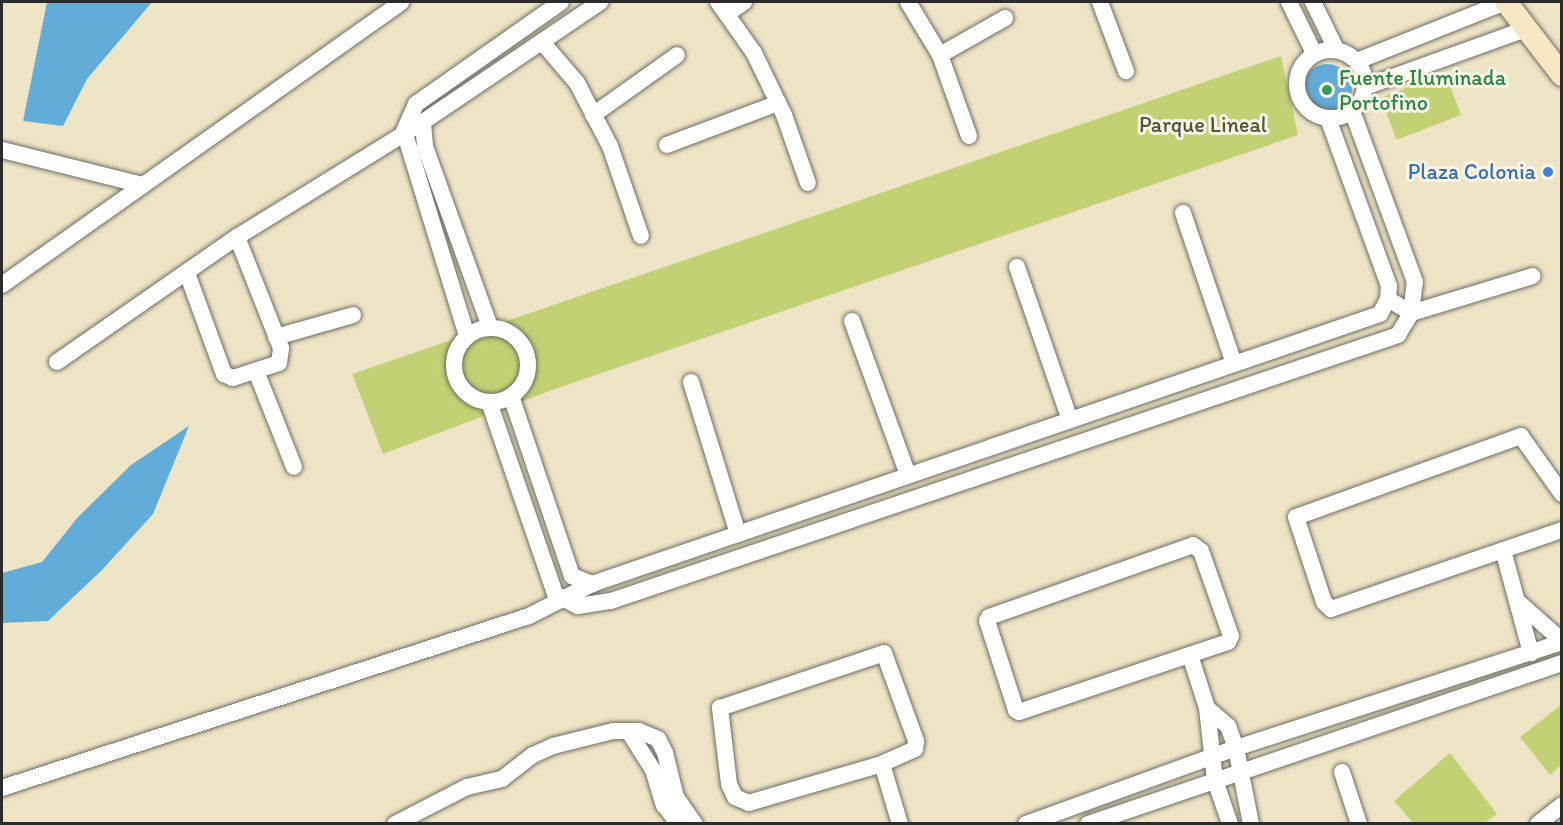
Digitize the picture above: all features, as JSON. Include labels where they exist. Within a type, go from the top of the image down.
[{"type":"street","points":[[2,285],[401,2]]},
{"type":"street","points":[[467,336],[404,131],[416,104],[561,2]]},
{"type":"street","points":[[57,362],[237,237],[404,131],[423,122],[600,2]]},
{"type":"street","points":[[744,2],[723,8],[754,53],[778,103],[808,183]]},
{"type":"street","points":[[908,2],[940,55],[969,136]]},
{"type":"street","points":[[1100,2],[1126,71]]},
{"type":"street","points":[[1289,2],[1314,53]]},
{"type":"street","points":[[1313,2],[1336,49],[1357,62],[1365,87]]},
{"type":"street","points":[[1357,62],[1505,2],[1562,75]]},
{"type":"street","points":[[940,55],[1005,18]]},
{"type":"street","points":[[1460,21],[1471,46]]},
{"type":"street","points":[[1336,49],[1314,53],[1299,69],[1297,91],[1308,110],[1328,118],[1352,111],[1365,87],[1471,46],[1526,29]]},
{"type":"street","points":[[1411,41],[1420,66]]},
{"type":"street","points":[[542,42],[576,83],[610,146],[641,236]]},
{"type":"street","points":[[594,115],[677,55]]},
{"type":"street","points":[[667,145],[778,103]]},
{"type":"street","points":[[489,402],[545,572],[555,594],[564,601],[578,606],[611,601],[1398,335],[1411,313],[1415,282],[1352,111]]},
{"type":"street","points":[[2,788],[518,619],[564,601],[592,584],[1380,314],[1388,299],[1389,286],[1328,118]]},
{"type":"street","points":[[423,122],[425,146],[490,327]]},
{"type":"street","points":[[2,150],[142,186]]},
{"type":"street","points":[[1183,213],[1234,364]]},
{"type":"street","points":[[187,273],[220,369],[232,378],[280,362],[283,354],[237,237]]},
{"type":"street","points":[[1017,267],[1070,420]]},
{"type":"street","points":[[1388,299],[1411,313],[1533,276]]},
{"type":"street","points":[[276,337],[354,315]]},
{"type":"street","points":[[852,321],[908,475]]},
{"type":"street","points":[[490,327],[502,329],[521,343],[527,354],[526,378],[511,396],[489,402],[476,399],[458,382],[454,357],[467,336],[490,327]]},
{"type":"street","points":[[256,371],[294,466]]},
{"type":"street","points":[[691,381],[738,534]]},
{"type":"street","points":[[511,396],[572,576],[592,584]]},
{"type":"street","points":[[1562,494],[1521,436],[1296,517],[1324,602],[1331,609],[1562,530]]},
{"type":"street","points":[[988,448],[995,471]]},
{"type":"street","points":[[1193,545],[1201,551],[1231,636],[1224,646],[1190,655],[1019,712],[1013,706],[988,619],[1193,545]]},
{"type":"street","points":[[1503,550],[1531,653]]},
{"type":"street","points":[[1026,824],[1236,748],[1562,642],[1516,600]]},
{"type":"street","points":[[884,653],[917,744],[915,749],[882,764],[744,802],[735,797],[729,784],[719,709],[884,653]]},
{"type":"street","points":[[1190,655],[1207,708],[1216,756],[1215,780],[1230,824]]},
{"type":"street","points":[[1504,662],[1511,681]]},
{"type":"street","points":[[1088,824],[1562,663]]},
{"type":"street","points":[[1207,708],[1228,726],[1236,748],[1251,824]]},
{"type":"street","points":[[395,824],[460,790],[502,779],[533,755],[553,746],[613,731],[647,732],[658,739],[665,753],[668,796],[695,824]]},
{"type":"street","points":[[629,732],[668,796],[679,824]]},
{"type":"street","points":[[648,760],[665,753]]},
{"type":"street","points":[[882,764],[899,816],[908,824]]},
{"type":"street","points":[[1342,772],[1359,824]]},
{"type":"street","points":[[1538,824],[1562,805]]},
{"type":"green space","name":"Parque Lineal","points":[[1281,56],[1298,135],[552,390],[383,454],[352,374]]},
{"type":"green space","points":[[1445,73],[1461,115],[1397,140],[1381,98]]},
{"type":"green space","points":[[1561,705],[1561,765],[1550,775],[1520,737]]},
{"type":"green space","points":[[1450,753],[1497,814],[1484,823],[1413,823],[1394,801]]},
{"type":"water","points":[[47,2],[152,2],[87,79],[63,126],[23,121]]},
{"type":"water","name":"Fuente Iluminada Portofino","points":[[1327,64],[1336,66],[1347,75],[1352,89],[1350,98],[1341,109],[1327,114],[1318,112],[1307,103],[1302,89],[1304,80],[1313,69]]},
{"type":"water","points":[[189,426],[153,514],[102,570],[48,621],[2,623],[2,573],[42,562],[78,517],[131,465]]},
{"type":"place","name":"Fuente Iluminada Portofino","points":[[1327,90]]},
{"type":"place","name":"Plaza Colonia","points":[[1548,172]]}]
